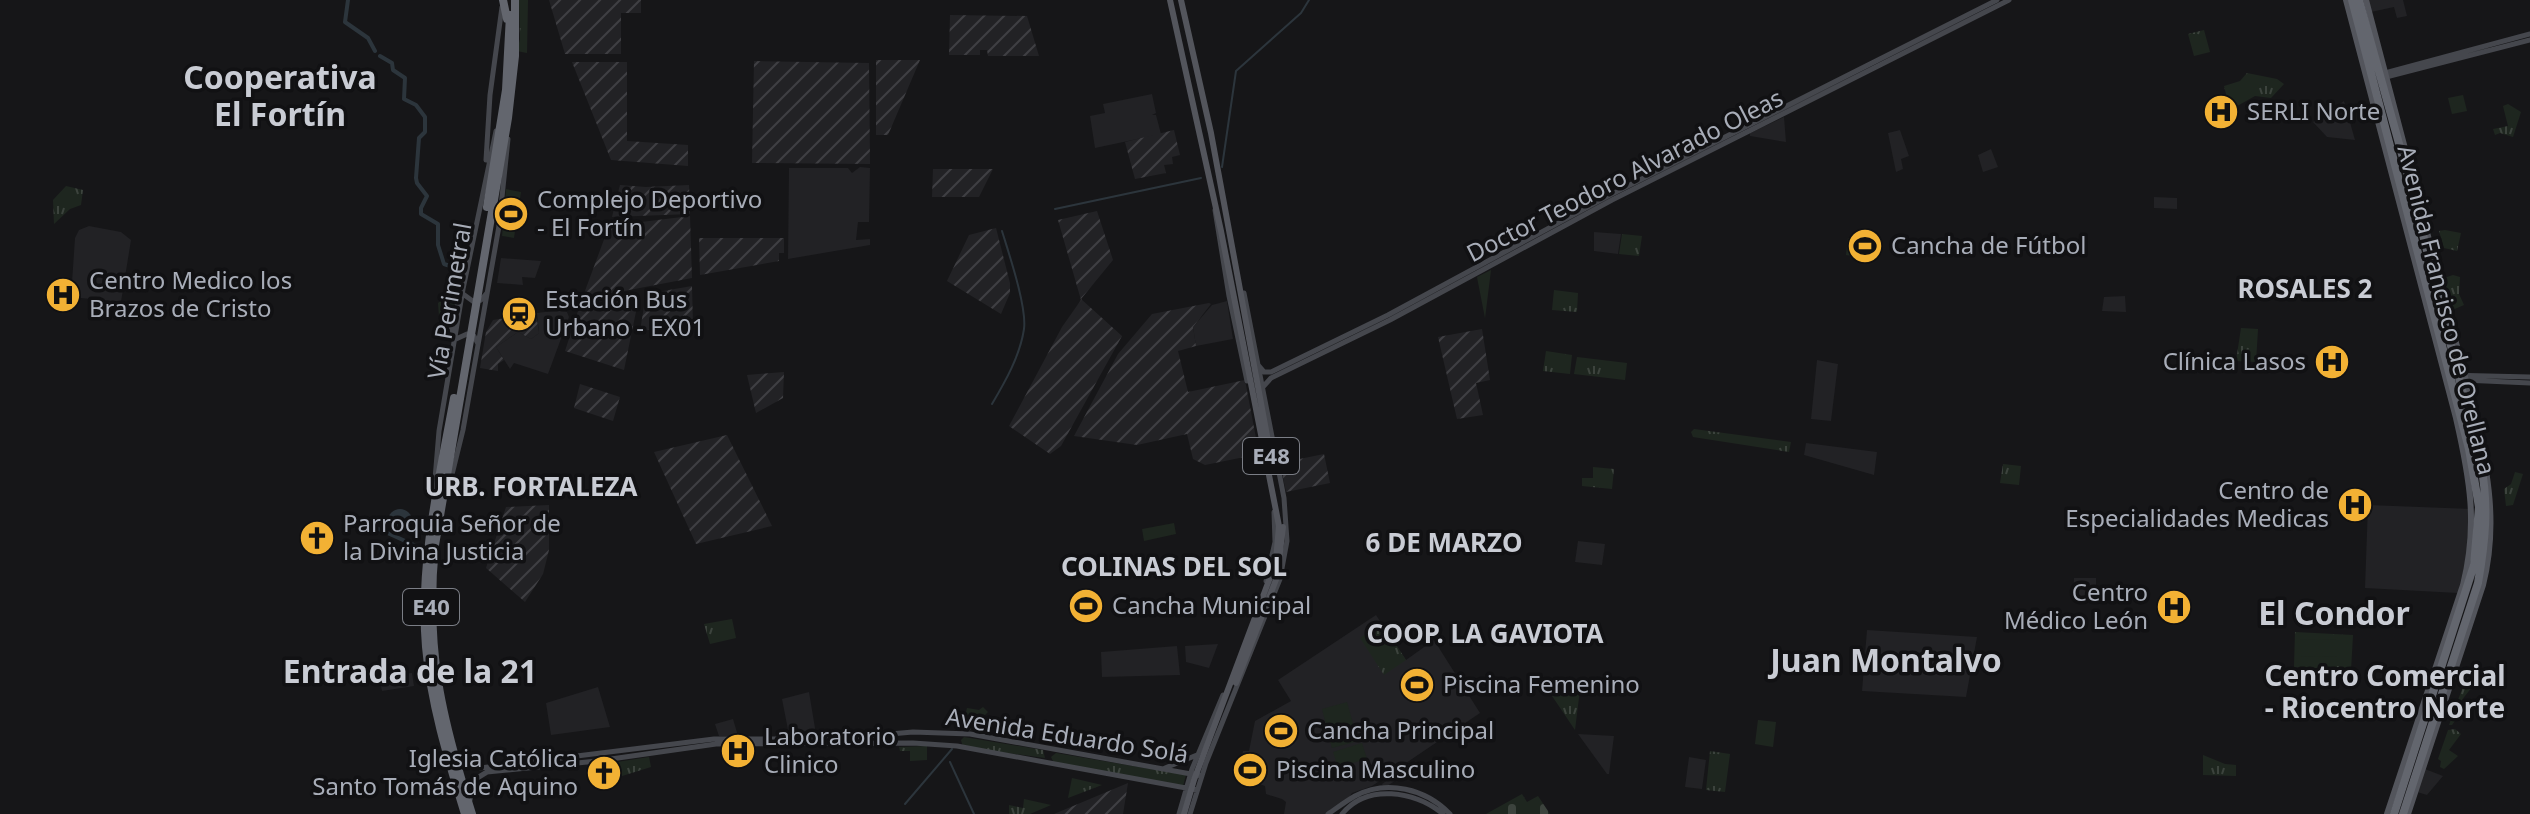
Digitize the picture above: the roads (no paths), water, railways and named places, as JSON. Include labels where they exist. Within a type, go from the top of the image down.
[{"type":"highway","points":[[503,0],[509,34]]},
{"type":"highway","name":"Vía Perimetral","points":[[480,263],[503,105],[512,0]]},
{"type":"highway","name":"Vía Perimetral","points":[[469,811],[439,725],[427,655],[426,577],[508,118],[515,56],[512,0]]},
{"type":"highway","name":"Avenida Francisco de Orellana","points":[[2349,0],[2485,484],[2486,527],[2478,583],[2406,814]]},
{"type":"highway","name":"Avenida Francisco de Orellana","points":[[2359,0],[2398,139],[2455,377],[2479,507],[2474,565],[2465,598],[2394,814]]},
{"type":"highway","points":[[2368,28],[2375,35]]},
{"type":"highway","points":[[2397,118],[2398,139]]},
{"type":"highway","points":[[2390,165],[2398,175]]},
{"type":"highway","points":[[2407,230],[2409,219]]},
{"type":"highway","name":"Vía Perimetral","points":[[439,505],[431,580],[432,643],[440,698],[469,811]]},
{"type":"highway","points":[[2478,538],[2481,537],[2482,559]]},
{"type":"highway","points":[[2452,616],[2465,598]]},
{"type":"highway","points":[[2462,632],[2474,613]]},
{"type":"highway","points":[[2442,710],[2447,678]]},
{"type":"main road","name":"Vía Perimetral","points":[[487,165],[487,133],[503,0]]},
{"type":"main road","name":"E48","points":[[1170,0],[1247,360],[1257,387]]},
{"type":"main road","name":"E48","points":[[1181,0],[1211,133],[1281,526],[1281,561],[1242,667],[1190,774],[1181,805],[1186,813]]},
{"type":"main road","name":"Doctor Teodoro Alvarado Oleas","points":[[1258,365],[1264,372],[1271,372],[1355,332],[1610,195],[1997,0]]},
{"type":"main road","name":"Doctor Teodoro Alvarado Oleas","points":[[1257,387],[1390,320],[1637,187],[2009,0]]},
{"type":"main road","name":"Avenida Francisco de Orellana","points":[[2349,0],[2407,230],[2487,465],[2492,511],[2488,566],[2406,814]]},
{"type":"main road","name":"Avenida Francisco de Orellana","points":[[2366,0],[2397,118],[2455,377],[2473,517],[2469,561],[2387,814]]},
{"type":"main road","points":[[2386,75],[2530,37]]},
{"type":"main road","name":"Vía Perimetral","points":[[439,505],[433,486],[439,431],[487,165],[503,105]]},
{"type":"main road","points":[[1194,117],[1202,121],[1207,115]]},
{"type":"main road","name":"Vía Perimetral","points":[[439,505],[451,482],[463,430],[501,214],[508,118]]},
{"type":"main road","points":[[1198,136],[1203,130],[1211,133]]},
{"type":"main road","name":"E48","points":[[1186,813],[1226,705],[1232,671],[1273,559],[1274,516],[1267,473],[1214,214],[1216,209]]},
{"type":"main road","name":"E48","points":[[1230,235],[1258,365],[1257,387]]},
{"type":"main road","points":[[463,289],[464,296],[474,302],[481,300],[487,291]]},
{"type":"main road","points":[[454,343],[452,328],[445,319],[455,310],[463,289]]},
{"type":"main road","points":[[1241,333],[1241,348],[1247,360]]},
{"type":"main road","points":[[454,343],[457,337],[467,334],[476,339],[478,345]]},
{"type":"main road","points":[[2455,377],[2529,380]]},
{"type":"main road","points":[[1257,387],[1265,406]]},
{"type":"main road","name":"E48","points":[[1226,705],[1228,694],[1280,579],[1286,551],[1287,516],[1265,406]]},
{"type":"main road","points":[[1261,445],[1269,447],[1273,443]]},
{"type":"main road","points":[[1267,473],[1272,469],[1279,472]]},
{"type":"main road","name":"E48","points":[[1186,813],[1241,681],[1242,667],[1276,560],[1281,526]]},
{"type":"main road","points":[[1281,561],[1286,551]]},
{"type":"main road","points":[[1232,671],[1242,667]]},
{"type":"main road","points":[[1228,694],[1231,685],[1241,681]]},
{"type":"main road","name":"Avenida Eduardo Solá","points":[[453,753],[476,768],[596,758],[714,739],[833,739],[939,733],[970,734],[1202,776]]},
{"type":"main road","name":"Avenida Eduardo Solá","points":[[469,811],[474,780],[487,772],[719,744],[945,744],[1197,790]]},
{"type":"main road","points":[[1164,769],[1199,752],[1204,756],[1211,751]]},
{"type":"main road","points":[[1328,814],[1362,793],[1390,788],[1423,794],[1450,814]]},
{"type":"main road","points":[[1342,814],[1358,800],[1388,794],[1422,800],[1443,814]]},
{"type":"main road","points":[[1181,805],[1188,803],[1186,813]]},
{"type":"water","points":[[400,509],[408,513],[412,521],[408,529],[400,533],[392,529],[388,521],[392,513]]},
{"type":"waterway","points":[[348,0],[345,22],[368,38],[375,51]]},
{"type":"waterway","points":[[1222,167],[1236,71],[1301,13],[1309,0]]},
{"type":"waterway","points":[[380,56],[392,63],[393,70],[405,78],[404,99],[416,105],[425,117],[425,132],[419,138],[416,178],[427,196],[421,214],[438,224],[438,245],[444,264],[453,267]]},
{"type":"waterway","points":[[1055,209],[1201,178]]},
{"type":"waterway","points":[[992,404],[1016,359],[1024,329],[1020,294],[1002,231]]},
{"type":"waterway","points":[[350,516],[414,545]]},
{"type":"waterway","points":[[905,804],[952,749]]},
{"type":"waterway","points":[[950,762],[974,814]]},
{"type":"place","name":"SERLI Norte","points":[[2221,112]]},
{"type":"place","name":"Complejo Deportivo - El Fortín","points":[[511,214]]},
{"type":"place","name":"Cancha de Fútbol","points":[[1865,246]]},
{"type":"place","name":"Centro Medico los Brazos de Cristo","points":[[63,295]]},
{"type":"place","name":"Estación Bus Urbano - EX01","points":[[519,314]]},
{"type":"place","name":"Clínica Lasos","points":[[2332,362]]},
{"type":"place","name":"Centro de Especialidades Medicas","points":[[2355,505]]},
{"type":"place","name":"Parroquia Señor de la Divina Justicia","points":[[317,538]]},
{"type":"place","name":"Cancha Municipal","points":[[1086,606]]},
{"type":"place","name":"Centro Médico León","points":[[2174,607]]},
{"type":"place","name":"Piscina Femenino","points":[[1417,685]]},
{"type":"place","name":"Cancha Principal","points":[[1281,731]]},
{"type":"place","name":"Laboratorio Clinico","points":[[738,751]]},
{"type":"place","name":"Piscina Masculino","points":[[1250,770]]},
{"type":"place","name":"Iglesia Católica Santo Tomás de Aquino","points":[[604,773]]},
{"type":"district","name":"Cooperativa El Fortín","points":[[280,96]]},
{"type":"district","name":"ROSALES 2","points":[[2305,289]]},
{"type":"district","name":"URB. FORTALEZA","points":[[531,487]]},
{"type":"district","name":"6 DE MARZO","points":[[1444,543]]},
{"type":"district","name":"COLINAS DEL SOL","points":[[1174,567]]},
{"type":"district","name":"El Condor","points":[[2334,614]]},
{"type":"district","name":"COOP. LA GAVIOTA","points":[[1485,634]]},
{"type":"district","name":"Juan Montalvo","points":[[1886,661]]},
{"type":"district","name":"Entrada de la 21","points":[[410,672]]},
{"type":"district","name":"Centro Comercial - Riocentro Norte","points":[[2385,692]]}]
